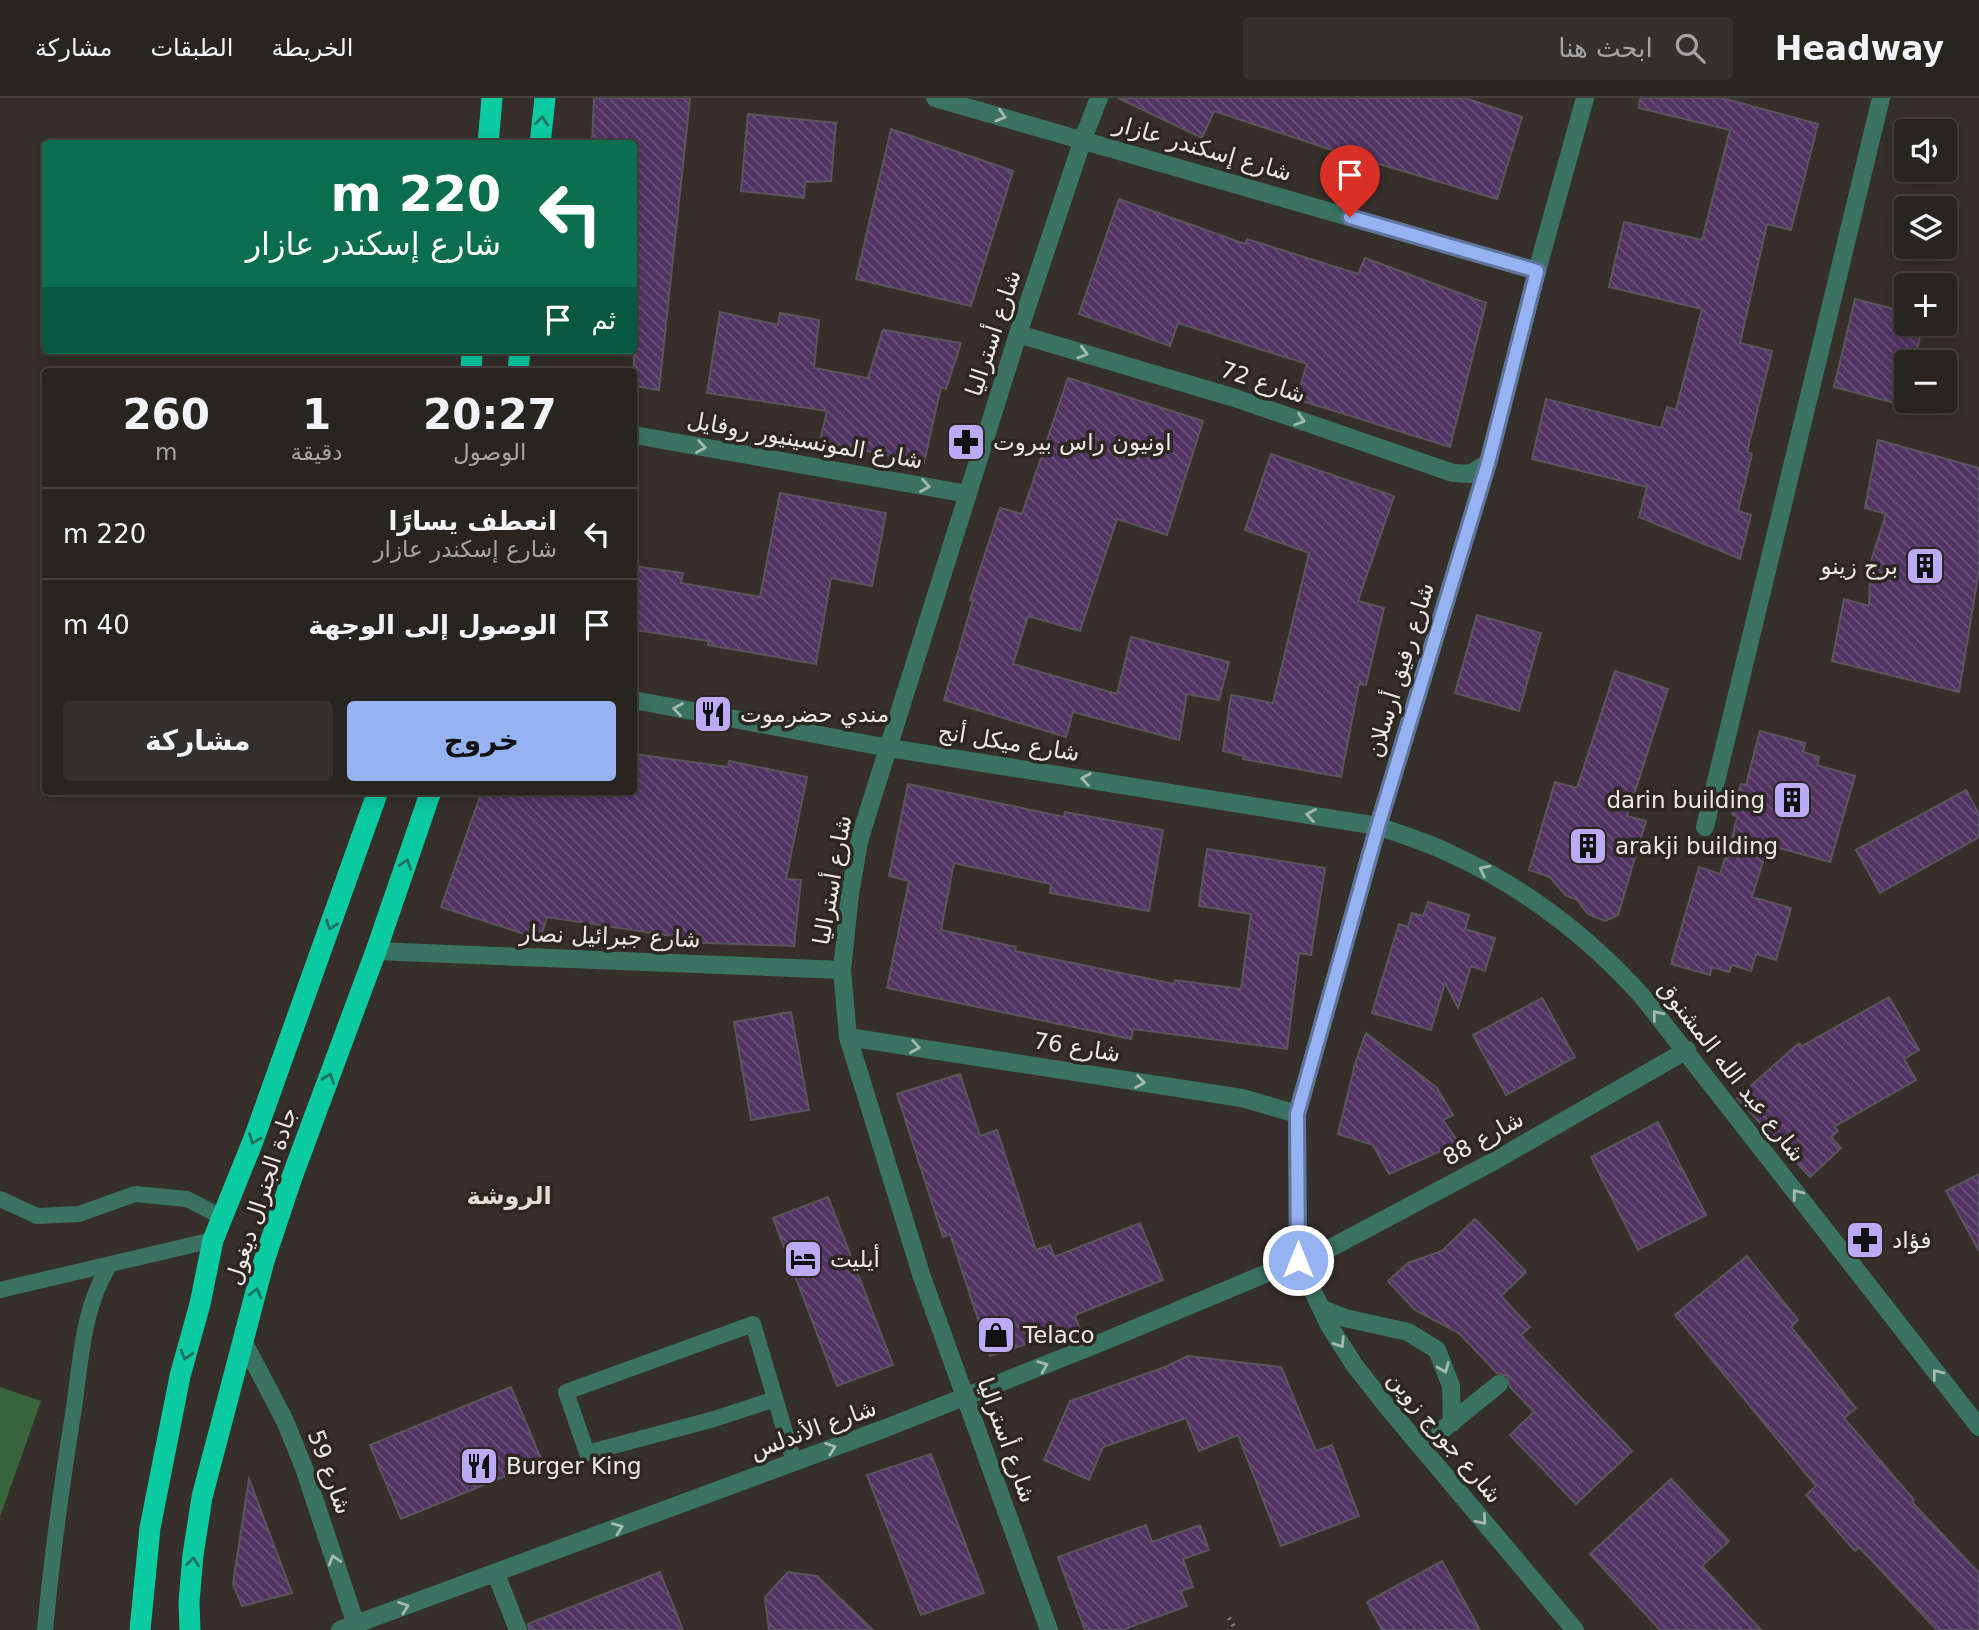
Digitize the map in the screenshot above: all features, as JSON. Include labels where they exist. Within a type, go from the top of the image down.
[{"type":"highway","points":[[488,140],[492,98]]},
{"type":"highway","points":[[540,140],[545,98]]},
{"type":"highway","name":"جادة الجنرال ديغول","points":[[140,1630],[150,1528],[180,1376],[200,1304],[213,1240],[253,1141],[377,795]]},
{"type":"highway","name":"جادة الجنرال ديغول","points":[[190,1630],[192,1567],[202,1497],[264,1261],[430,795]]},
{"type":"street","name":"شارع إسكندر عازار","points":[[935,98],[1537,271]]},
{"type":"street","name":"شارع أستراليا","points":[[1049,1630],[922,1277],[848,1037],[842,970],[859,842],[1018,334],[1099,98]]},
{"type":"street","name":"شارع رفيق أرسلان","points":[[1298,1260],[1297,1114],[1378,826],[1488,463],[1537,271],[1586,98]]},
{"type":"street","points":[[1705,827],[1881,98]]},
{"type":"street","name":"شارع 72","points":[[1018,334],[1235,398],[1453,473],[1470,474],[1488,463]]},
{"type":"street","name":"شارع المونسينيور روفايل","points":[[637,436],[968,494]]},
{"type":"street","name":"شارع ميكل أنج","points":[[637,701],[890,748],[1378,826]]},
{"type":"street","name":"شارع عبد الله المشنوق","points":[[1378,826],[1448,852],[1496,877],[1533,900],[1612,962],[1687,1050],[1979,1427]]},
{"type":"street","name":"شارع جبرائيل نصار","points":[[376,951],[842,970]]},
{"type":"street","name":"شارع 76","points":[[848,1037],[1242,1098],[1297,1114]]},
{"type":"street","name":"شارع 88","points":[[1298,1260],[1325,1251],[1372,1228],[1687,1050]]},
{"type":"street","name":"شارع الأندلس","points":[[348,1627],[966,1397],[1298,1260]]},
{"type":"street","name":"شارع جورج زوين","points":[[1298,1260],[1330,1327],[1355,1366],[1575,1630]]},
{"type":"street","points":[[1322,1309],[1345,1318],[1408,1332],[1437,1350],[1451,1386],[1452,1423]]},
{"type":"street","name":"شارع 59","points":[[243,1341],[290,1433],[348,1627]]},
{"type":"street","points":[[1421,1447],[1499,1384]]},
{"type":"street","points":[[496,1574],[518,1630]]},
{"type":"lane","points":[[0,1199],[37,1216],[79,1214],[135,1194],[187,1199],[222,1217]]},
{"type":"lane","points":[[0,1290],[213,1240]]},
{"type":"lane","points":[[45,1630],[55,1530],[87,1319],[100,1281],[110,1264]]},
{"type":"lane","points":[[775,1399],[714,1419],[587,1453],[566,1392],[753,1324],[794,1462]]},
{"type":"path","points":[[1229,1618],[1236,1630]]},
{"type":"green space","points":[[0,1387],[41,1401],[0,1517]]},
{"type":"building","points":[[594,98],[690,98],[659,390],[637,386],[637,368],[634,368],[634,354],[637,354],[637,140],[592,140]]},
{"type":"building","points":[[1118,98],[1465,98],[1522,117],[1497,199],[1332,150],[1214,111],[1202,138]]},
{"type":"building","points":[[1640,98],[1722,98],[1818,124],[1791,230],[1767,224],[1740,343],[1772,351],[1747,452],[1752,454],[1738,511],[1751,515],[1740,559],[1639,517],[1647,487],[1532,459],[1546,399],[1661,428],[1667,407],[1676,410],[1702,309],[1609,287],[1624,222],[1702,240],[1730,130],[1639,108]]},
{"type":"building","points":[[748,114],[836,123],[831,181],[805,182],[804,198],[741,191]]},
{"type":"building","points":[[891,129],[1013,171],[971,306],[856,279]]},
{"type":"building","points":[[1119,199],[1245,244],[1247,239],[1358,274],[1365,258],[1486,303],[1450,447],[1296,399],[1307,364],[1178,323],[1170,346],[1079,314]]},
{"type":"building","points":[[1855,299],[1894,309],[1894,336],[1920,336],[1917,350],[1894,350],[1894,403],[1834,387]]},
{"type":"building","points":[[720,312],[778,325],[780,313],[819,320],[814,368],[868,378],[883,330],[961,343],[946,389],[941,387],[924,463],[820,441],[827,411],[707,393]]},
{"type":"building","points":[[1068,378],[1203,421],[1167,535],[1117,519],[1080,631],[1028,616],[1013,664],[1117,694],[1131,637],[1229,662],[1219,700],[1187,694],[1179,740],[1073,712],[1066,737],[944,700],[973,601],[970,600],[1000,508],[1022,514]]},
{"type":"building","name":"برج زينو","points":[[1878,440],[1979,468],[1979,570],[1959,692],[1832,661],[1844,599],[1869,606],[1871,561],[1886,514],[1865,508]]},
{"type":"building","points":[[1271,454],[1394,496],[1358,601],[1384,608],[1366,685],[1359,684],[1341,777],[1243,759],[1244,756],[1223,751],[1231,695],[1273,703],[1309,553],[1245,530]]},
{"type":"building","points":[[780,493],[886,513],[872,586],[831,578],[816,664],[708,645],[709,641],[637,630],[637,566],[683,573],[681,583],[760,597]]},
{"type":"building","points":[[1477,615],[1541,633],[1519,711],[1455,693]]},
{"type":"building","points":[[1615,671],[1668,689],[1627,816],[1646,821],[1618,915],[1605,921],[1588,914],[1576,899],[1566,896],[1550,877],[1529,870],[1555,782],[1577,788]]},
{"type":"building","points":[[1760,731],[1805,743],[1803,752],[1819,757],[1817,765],[1855,776],[1830,862],[1768,845],[1752,897],[1791,908],[1776,960],[1756,954],[1751,971],[1732,965],[1729,972],[1712,967],[1710,975],[1671,964],[1699,867],[1720,874],[1725,858],[1727,859],[1737,817],[1732,814],[1741,784],[1746,785]]},
{"type":"building","points":[[637,754],[728,767],[729,761],[807,777],[786,879],[801,880],[794,946],[684,942],[685,938],[547,917],[540,939],[441,907],[481,795],[637,795]]},
{"type":"building","points":[[908,784],[1064,817],[1065,812],[1163,830],[1149,911],[1050,893],[1051,884],[954,863],[941,930],[1016,947],[1015,951],[1174,984],[1175,980],[1241,989],[1251,914],[1199,906],[1207,849],[1325,868],[1311,955],[1299,953],[1287,1049],[1133,1029],[1131,1039],[887,988],[909,881],[889,876]]},
{"type":"building","points":[[1966,790],[1979,814],[1979,837],[1880,893],[1856,850]]},
{"type":"building","points":[[1428,902],[1469,915],[1465,929],[1495,938],[1485,971],[1471,966],[1458,1008],[1445,983],[1431,1030],[1372,1013],[1399,924],[1408,927],[1412,913],[1423,916]]},
{"type":"building","points":[[1889,997],[1919,1050],[1904,1059],[1916,1080],[1834,1127],[1838,1131],[1831,1137],[1841,1148],[1810,1177],[1737,1098],[1799,1043],[1802,1046]]},
{"type":"building","points":[[1542,998],[1575,1057],[1506,1095],[1473,1035]]},
{"type":"building","points":[[791,1012],[809,1110],[751,1120],[734,1022]]},
{"type":"building","points":[[1366,1033],[1437,1088],[1453,1115],[1443,1120],[1459,1143],[1389,1174],[1373,1145],[1338,1134],[1355,1064]]},
{"type":"building","points":[[960,1074],[980,1136],[997,1130],[1036,1250],[1050,1245],[1054,1257],[1140,1223],[1163,1280],[1075,1315],[1079,1327],[990,1356],[950,1234],[943,1237],[897,1094]]},
{"type":"building","points":[[1658,1122],[1706,1215],[1638,1250],[1591,1157]]},
{"type":"building","points":[[1979,1174],[1979,1251],[1946,1191]]},
{"type":"building","points":[[828,1197],[893,1365],[837,1386],[773,1218]]},
{"type":"building","points":[[1475,1219],[1526,1272],[1501,1296],[1530,1327],[1521,1335],[1632,1451],[1576,1504],[1510,1435],[1534,1412],[1510,1387],[1507,1376],[1497,1373],[1459,1333],[1415,1310],[1388,1281],[1408,1263],[1442,1251]]},
{"type":"building","points":[[1747,1256],[1798,1320],[1791,1327],[1856,1408],[1844,1418],[1914,1500],[1912,1502],[1979,1573],[1979,1630],[1937,1630],[1859,1547],[1855,1551],[1806,1495],[1816,1486],[1675,1315]]},
{"type":"building","points":[[1188,1356],[1281,1367],[1316,1451],[1332,1445],[1359,1516],[1281,1546],[1238,1435],[1199,1451],[1186,1418],[1103,1447],[1089,1480],[1044,1460],[1070,1401]]},
{"type":"building","points":[[511,1387],[542,1461],[401,1519],[370,1445]]},
{"type":"building","points":[[931,1454],[984,1593],[921,1615],[867,1475]]},
{"type":"building","points":[[249,1479],[292,1593],[242,1606],[233,1584]]},
{"type":"building","points":[[1671,1479],[1729,1541],[1702,1566],[1761,1630],[1660,1630],[1590,1554]]},
{"type":"building","points":[[1146,1525],[1152,1542],[1200,1525],[1209,1550],[1183,1559],[1193,1587],[1181,1591],[1187,1606],[1122,1630],[1085,1630],[1058,1557]]},
{"type":"building","points":[[1442,1561],[1480,1630],[1382,1630],[1367,1602]]},
{"type":"building","points":[[660,1572],[683,1630],[529,1630],[528,1624]]},
{"type":"building","points":[[788,1572],[817,1576],[873,1630],[769,1630],[765,1597]]},
{"type":"place","name":"اونيون راس بيروت","points":[[966,442]]},
{"type":"place","name":"برج زينو","points":[[1925,566]]},
{"type":"place","name":"مندي حضرموت","points":[[713,714]]},
{"type":"place","name":"darin building","points":[[1792,800]]},
{"type":"place","name":"arakji building","points":[[1588,846]]},
{"type":"place","name":"فؤاد","points":[[1865,1240]]},
{"type":"place","name":"أيليت","points":[[803,1259]]},
{"type":"place","name":"Telaco","points":[[996,1335]]},
{"type":"place","name":"Burger King","points":[[479,1466]]},
{"type":"district","name":"الروشة","points":[[509,1196]]},
{"type":"route","points":[[1298,1260],[1297,1114],[1378,826],[1488,463],[1537,271],[1350,217]]}]
